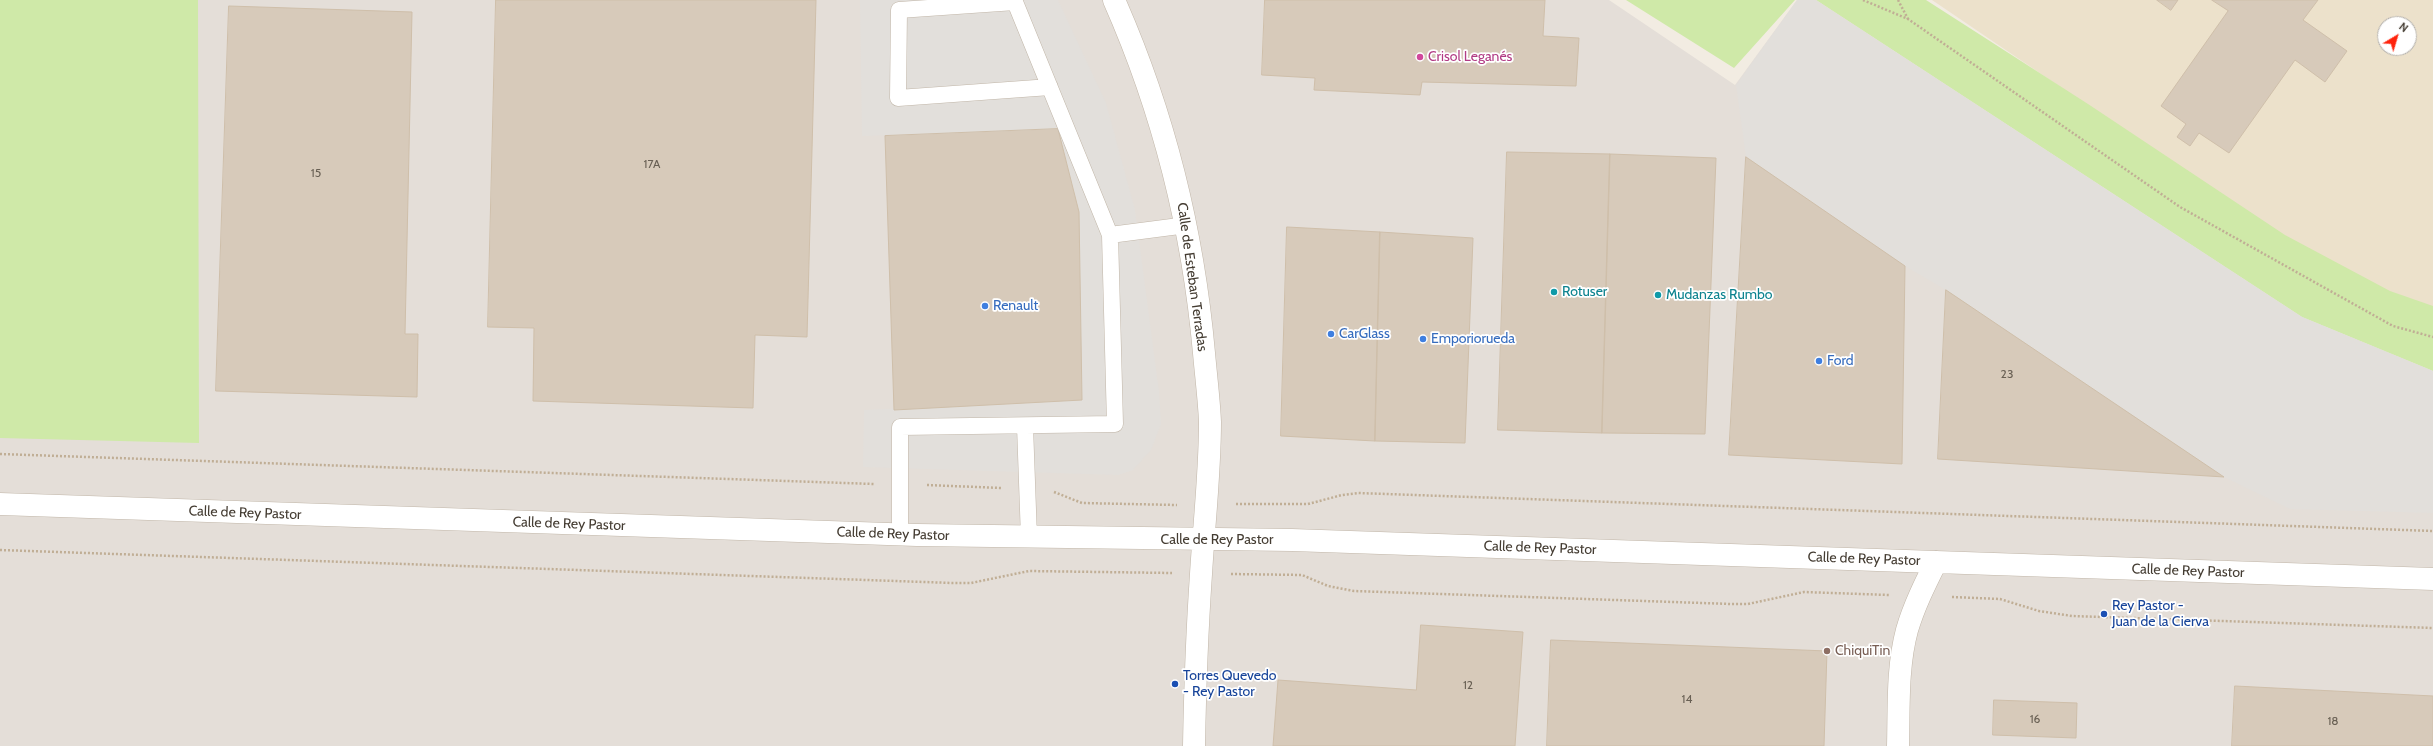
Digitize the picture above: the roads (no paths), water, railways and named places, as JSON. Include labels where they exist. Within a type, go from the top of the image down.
[{"type":"street","name":"Calle de Esteban Terradas","points":[[1114,0],[1153,96],[1176,176],[1187,225],[1202,334],[1210,421],[1195,671],[1194,746]]},
{"type":"street","name":"Calle de Rey Pastor","points":[[0,504],[900,535],[1029,538],[1292,540],[2433,579]]},
{"type":"street","points":[[1898,746],[1901,674],[1907,630],[1919,596],[1936,562]]},
{"type":"lane","points":[[900,535],[900,427],[1115,424],[1110,235],[1050,87],[1015,2],[899,10],[898,98],[1050,87]]},
{"type":"lane","points":[[1110,235],[1187,225]]},
{"type":"lane","points":[[1025,426],[1029,538]]},
{"type":"place","name":"Crisol Leganés","points":[[1420,57]]},
{"type":"place","name":"Rotuser","points":[[1554,292]]},
{"type":"place","name":"Mudanzas Rumbo","points":[[1658,295]]},
{"type":"place","name":"Renault","points":[[985,306]]},
{"type":"place","name":"CarGlass","points":[[1331,334]]},
{"type":"place","name":"Emporiorueda","points":[[1423,339]]},
{"type":"place","name":"Ford","points":[[1819,361]]},
{"type":"place","name":"Rey Pastor - Juan de la Cierva","points":[[2104,614]]},
{"type":"place","name":"ChiquiTin","points":[[1827,651]]},
{"type":"place","name":"Torres Quevedo - Rey Pastor","points":[[1175,684]]}]
